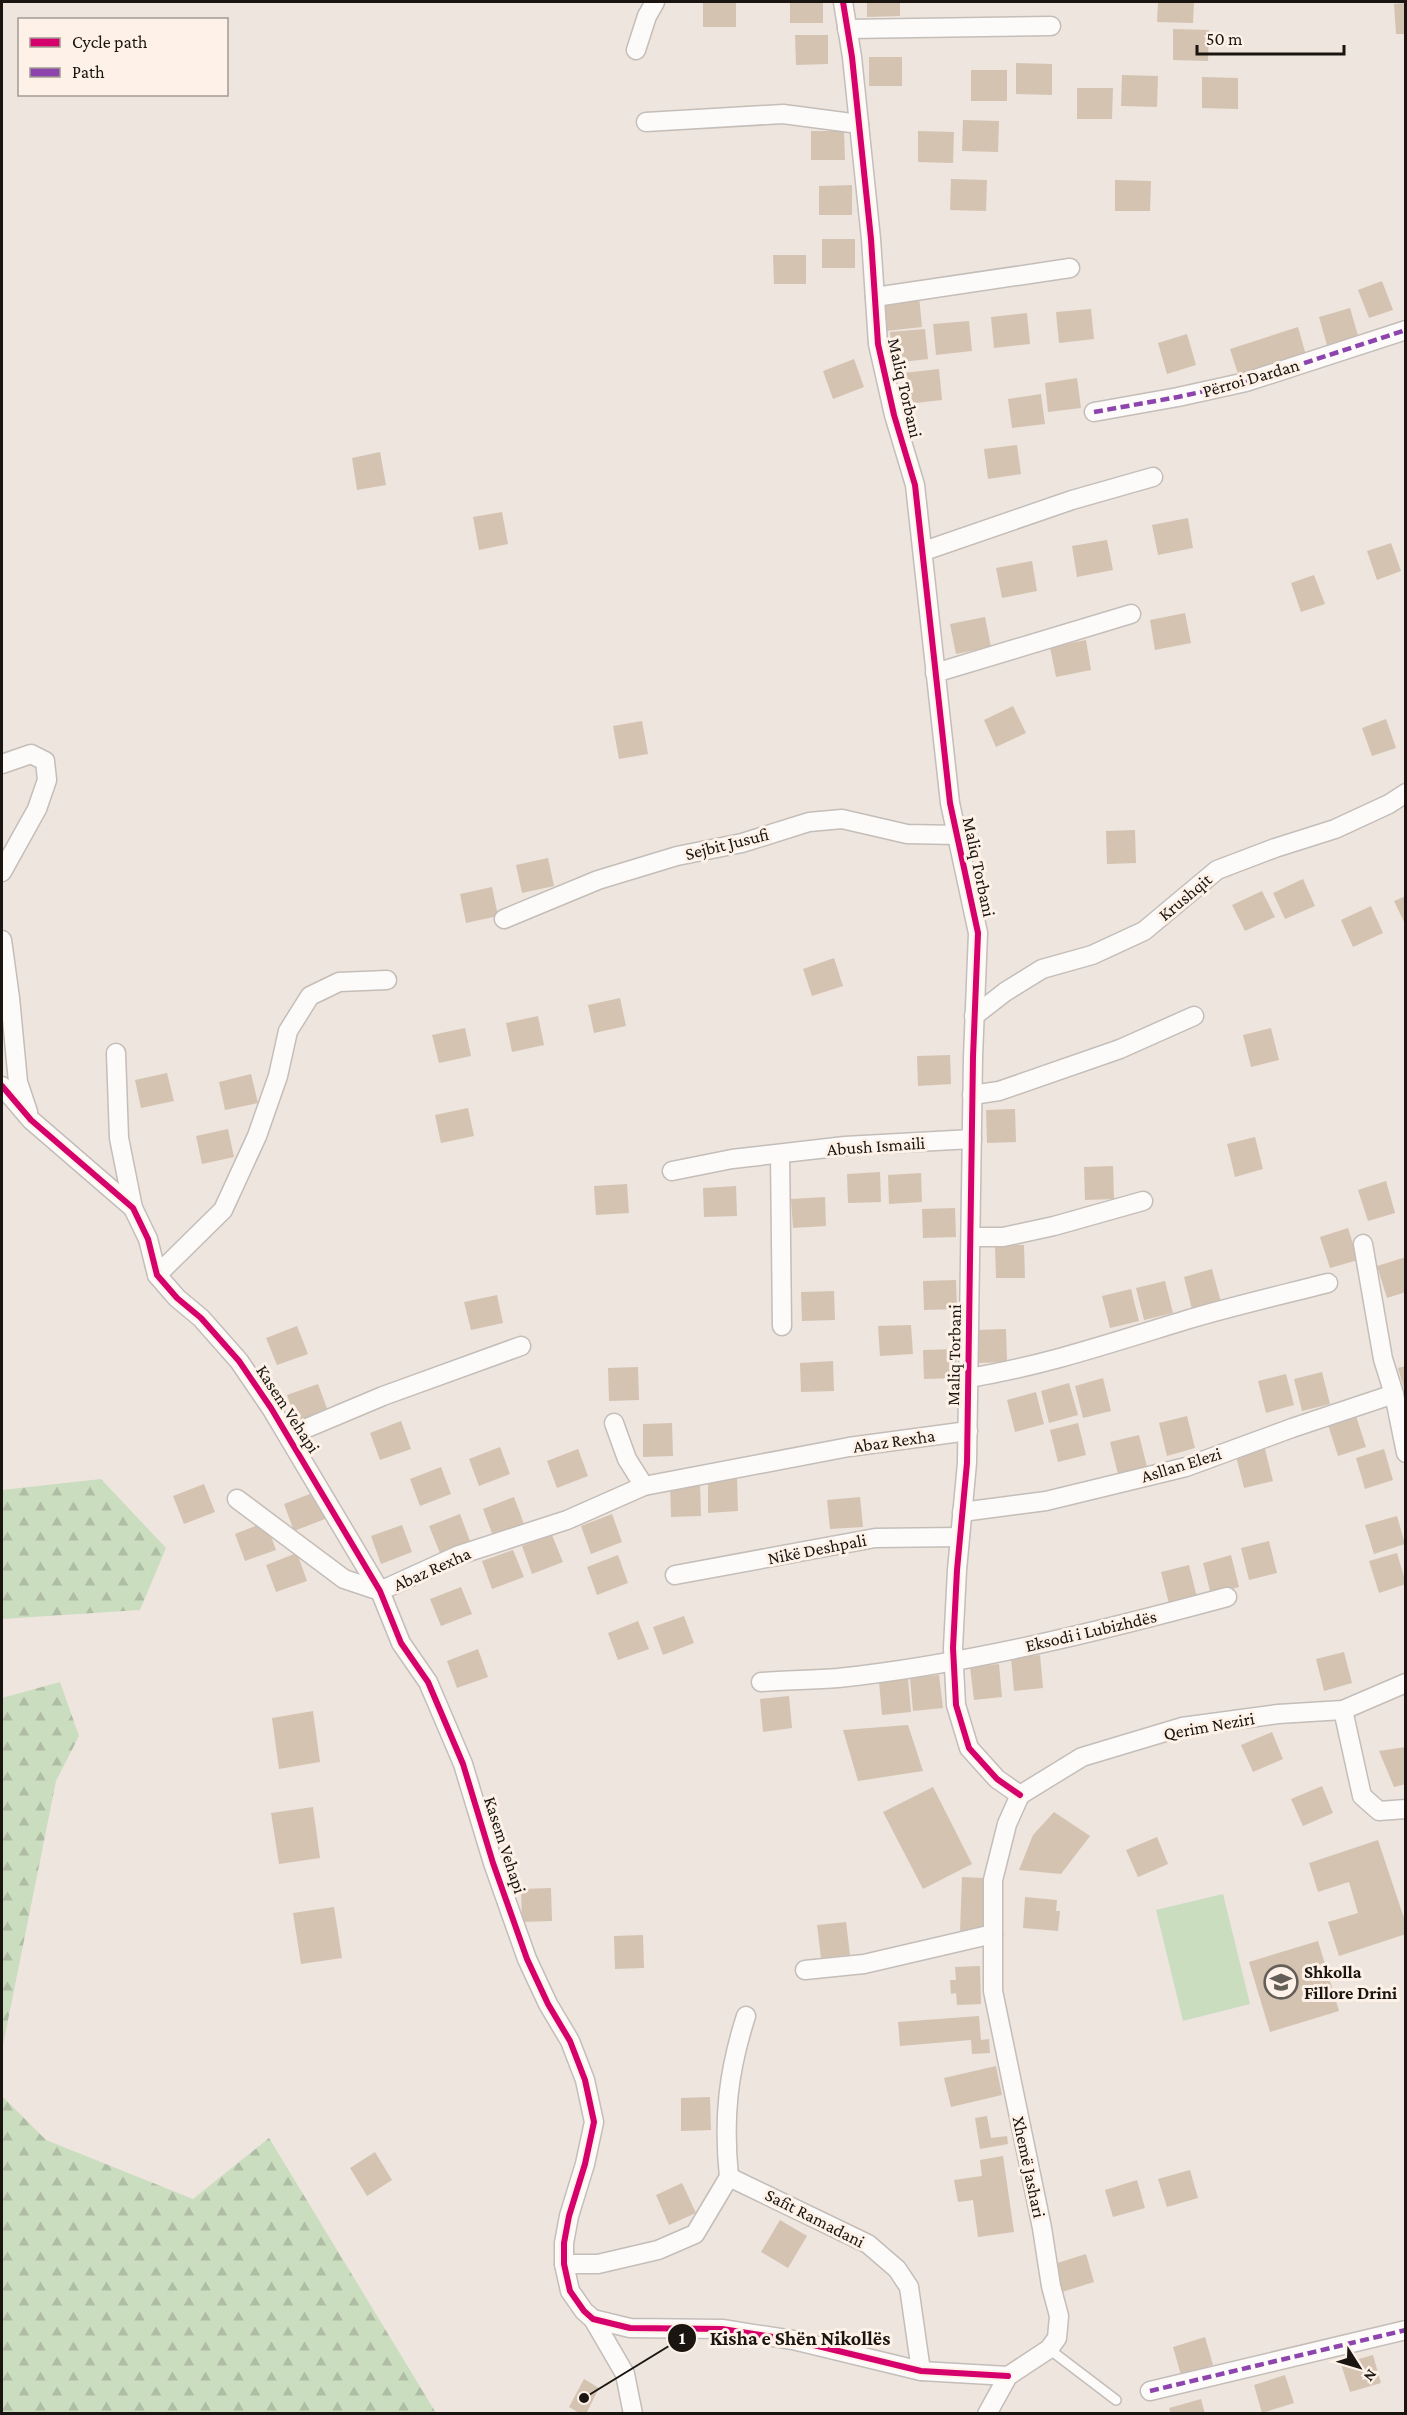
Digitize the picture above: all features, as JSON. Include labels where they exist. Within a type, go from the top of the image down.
[{"type":"street","points":[[636,50],[647,16],[655,2]]},
{"type":"street","name":"Maliq Torbani","points":[[843,2],[859,124],[878,344],[894,416],[915,485],[950,803],[978,933],[972,1095],[968,1431],[954,1660],[956,1705],[969,1748],[997,1779],[1020,1795]]},
{"type":"street","points":[[847,29],[1051,26]]},
{"type":"street","points":[[646,122],[783,114],[859,124]]},
{"type":"street","points":[[875,297],[1070,268]]},
{"type":"street","name":"Përroi Dardan","points":[[1094,412],[1178,398],[1246,382],[1406,330]]},
{"type":"street","points":[[924,551],[1072,500],[1153,477]]},
{"type":"street","points":[[935,673],[1131,614]]},
{"type":"street","points":[[2,764],[31,754],[45,761],[47,780],[37,809],[2,872]]},
{"type":"street","name":"Krushqit","points":[[974,1016],[1005,992],[1042,969],[1092,955],[1144,931],[1217,870],[1335,829],[1389,804],[1406,793]]},
{"type":"street","name":"Sejbit Jusufi","points":[[504,919],[598,880],[677,856],[742,843],[809,822],[842,819],[907,834],[957,834]]},
{"type":"street","points":[[2,940],[18,1082],[31,1119]]},
{"type":"street","points":[[157,1275],[223,1210],[257,1136],[278,1076],[288,1031],[310,996],[339,982],[387,980]]},
{"type":"street","points":[[972,1095],[999,1091],[1120,1050],[1194,1016]]},
{"type":"street","points":[[116,1053],[119,1138],[133,1208]]},
{"type":"street","name":"Kasem Vehapi","points":[[2,1086],[31,1119],[133,1208],[148,1239],[157,1275],[177,1298],[201,1318],[239,1361],[288,1436],[380,1591],[401,1643],[428,1682],[463,1764],[493,1863],[527,1959],[548,2004],[570,2041],[585,2080],[594,2121],[585,2164],[569,2216],[564,2242],[564,2264],[570,2291],[593,2319],[625,2374],[633,2414]]},
{"type":"street","name":"Abush Ismaili","points":[[672,1171],[732,1159],[845,1146],[972,1139]]},
{"type":"street","points":[[780,1154],[782,1326]]},
{"type":"street","points":[[971,1237],[1003,1237],[1043,1229],[1143,1200]]},
{"type":"street","points":[[1362,1244],[1383,1359],[1394,1394],[1406,1453]]},
{"type":"street","points":[[969,1378],[1017,1370],[1059,1359],[1188,1320],[1328,1283]]},
{"type":"street","name":"Kasem Vehapi","points":[[288,1436],[383,1396],[521,1346]]},
{"type":"street","name":"Asllan Elezi","points":[[962,1512],[1046,1501],[1186,1467],[1394,1394]]},
{"type":"street","points":[[614,1423],[627,1459],[644,1486]]},
{"type":"street","name":"Abaz Rexha","points":[[237,1498],[344,1579],[380,1591],[459,1555],[567,1520],[644,1486],[849,1447],[968,1431]]},
{"type":"street","name":"Nikë Deshpali","points":[[675,1575],[874,1538],[960,1537]]},
{"type":"street","name":"Eksodi i Lubizhdës","points":[[954,1660],[1134,1622],[1227,1597]]},
{"type":"street","points":[[761,1682],[838,1678],[954,1660]]},
{"type":"street","name":"Qerim Neziri","points":[[1020,1795],[1082,1758],[1182,1727],[1278,1714],[1343,1710],[1406,1683]]},
{"type":"street","points":[[1343,1710],[1362,1796],[1379,1811],[1406,1809]]},
{"type":"street","name":"Xhemë Jashari","points":[[1020,1795],[1007,1824],[993,1880],[993,1991],[1042,2228],[1051,2286],[1059,2316],[1057,2337],[1049,2349]]},
{"type":"street","points":[[805,1970],[864,1964],[993,1934]]},
{"type":"street","points":[[564,2264],[608,2262],[658,2250],[695,2234],[729,2177],[726,2146],[730,2074],[746,2016]]},
{"type":"street","name":"Safit Ramadani","points":[[729,2177],[868,2244],[897,2269],[909,2287],[921,2371]]},
{"type":"street","points":[[593,2319],[630,2328],[722,2329],[793,2340],[921,2371],[1008,2376]]},
{"type":"street","points":[[1150,2391],[1406,2330]]},
{"type":"street","points":[[987,2414],[1008,2376],[1049,2349]]},
{"type":"lane","points":[[1049,2349],[1116,2400]]},
{"type":"green space","points":[[101,1479],[166,1548],[140,1610],[2,1619],[2,1490]]},
{"type":"green space","points":[[60,1682],[79,1736],[56,1781],[2,2050],[2,1698]]},
{"type":"green space","points":[[1223,1894],[1250,2004],[1183,2021],[1156,1910]]},
{"type":"green space","points":[[2,2096],[46,2140],[193,2199],[269,2138],[436,2413],[2,2413]]},
{"type":"building","points":[[703,2],[736,2],[736,27],[703,27]]},
{"type":"building","points":[[790,2],[823,2],[823,23],[790,23]]},
{"type":"building","points":[[867,2],[900,2],[900,16],[867,17]]},
{"type":"building","points":[[1158,2],[1194,2],[1193,23],[1157,22]]},
{"type":"building","points":[[1406,3],[1406,34],[1396,34],[1394,4]]},
{"type":"building","points":[[1173,29],[1209,30],[1208,61],[1173,60]]},
{"type":"building","points":[[795,35],[828,35],[828,64],[796,65]]},
{"type":"building","points":[[869,57],[902,57],[902,86],[869,86]]},
{"type":"building","points":[[1016,63],[1052,64],[1052,95],[1016,94]]},
{"type":"building","points":[[971,70],[1007,70],[1007,101],[971,101]]},
{"type":"building","points":[[1122,75],[1158,76],[1157,107],[1121,106]]},
{"type":"building","points":[[1202,77],[1238,78],[1238,109],[1202,108]]},
{"type":"building","points":[[1077,88],[1113,88],[1112,119],[1077,119]]},
{"type":"building","points":[[963,120],[999,121],[998,152],[962,151]]},
{"type":"building","points":[[811,131],[844,131],[845,160],[811,160]]},
{"type":"building","points":[[918,131],[954,132],[953,163],[918,162]]},
{"type":"building","points":[[951,179],[987,180],[986,211],[950,210]]},
{"type":"building","points":[[1115,180],[1151,181],[1150,211],[1115,211]]},
{"type":"building","points":[[852,185],[852,215],[819,215],[819,186]]},
{"type":"building","points":[[822,239],[855,239],[855,268],[822,268]]},
{"type":"building","points":[[773,255],[806,255],[806,284],[774,284]]},
{"type":"building","points":[[1382,281],[1393,310],[1369,318],[1358,290]]},
{"type":"building","points":[[919,296],[922,327],[886,331],[884,300]]},
{"type":"building","points":[[1350,308],[1359,339],[1328,349],[1319,317]]},
{"type":"building","points":[[1091,309],[1094,339],[1059,343],[1056,312]]},
{"type":"building","points":[[1027,313],[1030,344],[994,348],[991,317]]},
{"type":"building","points":[[969,321],[972,351],[936,355],[933,324]]},
{"type":"building","points":[[1298,327],[1307,359],[1240,380],[1230,349]]},
{"type":"building","points":[[925,329],[928,359],[893,363],[890,332]]},
{"type":"building","points":[[1187,334],[1196,365],[1167,374],[1158,343]]},
{"type":"building","points":[[854,359],[864,387],[833,399],[823,371]]},
{"type":"building","points":[[939,369],[942,400],[906,404],[903,373]]},
{"type":"building","points":[[1077,378],[1081,408],[1048,412],[1045,383]]},
{"type":"building","points":[[1041,394],[1045,424],[1012,428],[1008,399]]},
{"type":"building","points":[[1017,445],[1021,474],[988,479],[984,449]]},
{"type":"building","points":[[380,452],[386,485],[357,490],[352,458]]},
{"type":"building","points":[[502,512],[508,544],[479,550],[473,517]]},
{"type":"building","points":[[1188,518],[1193,548],[1158,555],[1152,525]]},
{"type":"building","points":[[1107,540],[1113,570],[1077,577],[1072,546]]},
{"type":"building","points":[[1391,543],[1401,571],[1377,580],[1367,551]]},
{"type":"building","points":[[1032,561],[1037,591],[1002,598],[996,568]]},
{"type":"building","points":[[1314,575],[1325,604],[1301,612],[1291,583]]},
{"type":"building","points":[[1185,613],[1191,643],[1155,650],[1150,620]]},
{"type":"building","points":[[985,617],[991,647],[956,654],[950,624]]},
{"type":"building","points":[[1086,640],[1091,670],[1056,677],[1050,647]]},
{"type":"building","points":[[1013,706],[1026,733],[996,747],[984,720]]},
{"type":"building","points":[[1386,719],[1396,748],[1372,756],[1362,728]]},
{"type":"building","points":[[642,721],[648,754],[619,759],[613,726]]},
{"type":"building","points":[[1135,830],[1136,863],[1107,864],[1106,831]]},
{"type":"building","points":[[548,858],[554,886],[522,893],[516,865]]},
{"type":"building","points":[[1303,879],[1315,906],[1285,919],[1273,893]]},
{"type":"building","points":[[492,887],[498,916],[466,923],[460,894]]},
{"type":"building","points":[[1262,891],[1275,917],[1245,931],[1232,905]]},
{"type":"building","points":[[1406,896],[1406,926],[1394,901]]},
{"type":"building","points":[[1371,906],[1383,933],[1353,947],[1341,920]]},
{"type":"building","points":[[834,958],[843,986],[812,996],[803,969]]},
{"type":"building","points":[[620,998],[626,1026],[594,1033],[588,1005]]},
{"type":"building","points":[[538,1016],[544,1045],[512,1052],[506,1023]]},
{"type":"building","points":[[465,1028],[471,1056],[439,1063],[432,1035]]},
{"type":"building","points":[[1271,1028],[1279,1060],[1251,1067],[1243,1035]]},
{"type":"building","points":[[950,1055],[951,1084],[918,1086],[917,1056]]},
{"type":"building","points":[[167,1073],[174,1101],[141,1108],[135,1080]]},
{"type":"building","points":[[251,1074],[258,1103],[225,1110],[219,1082]]},
{"type":"building","points":[[468,1108],[474,1136],[441,1143],[435,1115]]},
{"type":"building","points":[[1015,1109],[1016,1142],[987,1143],[986,1110]]},
{"type":"building","points":[[228,1129],[234,1157],[202,1164],[196,1136]]},
{"type":"building","points":[[1255,1137],[1263,1169],[1235,1177],[1227,1144]]},
{"type":"building","points":[[1113,1166],[1114,1199],[1085,1200],[1084,1167]]},
{"type":"building","points":[[880,1172],[881,1202],[848,1203],[847,1174]]},
{"type":"building","points":[[921,1173],[922,1202],[889,1204],[888,1175]]},
{"type":"building","points":[[1386,1181],[1395,1213],[1368,1221],[1358,1190]]},
{"type":"building","points":[[627,1184],[629,1213],[596,1215],[594,1186]]},
{"type":"building","points":[[736,1186],[737,1216],[704,1217],[703,1188]]},
{"type":"building","points":[[825,1197],[826,1226],[793,1228],[791,1199]]},
{"type":"building","points":[[955,1208],[956,1237],[923,1238],[922,1209]]},
{"type":"building","points":[[1348,1228],[1358,1260],[1330,1268],[1320,1237]]},
{"type":"building","points":[[995,1245],[1024,1245],[1025,1278],[996,1278]]},
{"type":"building","points":[[1406,1257],[1406,1292],[1387,1298],[1377,1266]]},
{"type":"building","points":[[1212,1269],[1221,1302],[1192,1309],[1184,1277]]},
{"type":"building","points":[[956,1280],[957,1309],[924,1310],[923,1281]]},
{"type":"building","points":[[1165,1281],[1173,1313],[1144,1320],[1136,1288]]},
{"type":"building","points":[[1131,1289],[1139,1321],[1110,1328],[1102,1296]]},
{"type":"building","points":[[834,1291],[835,1320],[802,1321],[801,1292]]},
{"type":"building","points":[[497,1295],[503,1323],[471,1330],[464,1302]]},
{"type":"building","points":[[911,1325],[913,1354],[880,1356],[878,1326]]},
{"type":"building","points":[[297,1326],[308,1354],[277,1365],[266,1338]]},
{"type":"building","points":[[1006,1329],[1007,1362],[978,1363],[977,1330]]},
{"type":"building","points":[[956,1349],[957,1378],[924,1379],[923,1350]]},
{"type":"building","points":[[833,1361],[834,1391],[801,1392],[800,1363]]},
{"type":"building","points":[[1406,1366],[1406,1392],[1405,1392],[1398,1368]]},
{"type":"building","points":[[638,1367],[639,1400],[609,1401],[608,1368]]},
{"type":"building","points":[[1322,1372],[1330,1404],[1302,1411],[1294,1379]]},
{"type":"building","points":[[1286,1374],[1294,1405],[1266,1413],[1258,1381]]},
{"type":"building","points":[[1103,1378],[1111,1411],[1083,1418],[1075,1386]]},
{"type":"building","points":[[1069,1383],[1078,1415],[1049,1423],[1041,1391]]},
{"type":"building","points":[[318,1384],[328,1411],[297,1423],[287,1395]]},
{"type":"building","points":[[1036,1392],[1044,1424],[1015,1432],[1007,1400]]},
{"type":"building","points":[[1187,1416],[1195,1448],[1167,1456],[1159,1423]]},
{"type":"building","points":[[1356,1416],[1366,1447],[1338,1456],[1328,1425]]},
{"type":"building","points":[[401,1421],[411,1449],[380,1460],[370,1433]]},
{"type":"building","points":[[672,1423],[673,1456],[643,1457],[643,1424]]},
{"type":"building","points":[[1078,1423],[1086,1455],[1058,1462],[1050,1430]]},
{"type":"building","points":[[1139,1435],[1147,1467],[1118,1474],[1110,1442]]},
{"type":"building","points":[[500,1447],[510,1474],[479,1486],[469,1459]]},
{"type":"building","points":[[578,1449],[588,1476],[557,1488],[547,1461]]},
{"type":"building","points":[[1265,1449],[1273,1481],[1244,1488],[1236,1456]]},
{"type":"building","points":[[1384,1449],[1393,1480],[1365,1489],[1356,1458]]},
{"type":"building","points":[[441,1467],[451,1494],[420,1506],[410,1479]]},
{"type":"building","points":[[708,1479],[737,1479],[738,1511],[708,1513]]},
{"type":"building","points":[[700,1483],[701,1516],[671,1517],[670,1484]]},
{"type":"building","points":[[204,1484],[215,1512],[184,1524],[173,1496]]},
{"type":"building","points":[[315,1492],[325,1519],[294,1531],[284,1504]]},
{"type":"building","points":[[514,1497],[524,1524],[493,1536],[483,1509]]},
{"type":"building","points":[[860,1497],[863,1527],[830,1529],[827,1500]]},
{"type":"building","points":[[460,1514],[470,1541],[440,1553],[429,1526]]},
{"type":"building","points":[[612,1514],[622,1542],[591,1554],[581,1526]]},
{"type":"building","points":[[1397,1516],[1405,1544],[1374,1554],[1365,1525]]},
{"type":"building","points":[[266,1522],[276,1550],[245,1561],[235,1534]]},
{"type":"building","points":[[402,1525],[412,1552],[381,1564],[371,1536]]},
{"type":"building","points":[[552,1535],[563,1562],[532,1574],[522,1546]]},
{"type":"building","points":[[1269,1541],[1277,1573],[1249,1580],[1241,1548]]},
{"type":"building","points":[[513,1550],[524,1577],[492,1589],[482,1561]]},
{"type":"building","points":[[297,1553],[307,1581],[276,1592],[266,1565]]},
{"type":"building","points":[[1397,1553],[1406,1584],[1379,1593],[1369,1561]]},
{"type":"building","points":[[618,1555],[628,1583],[597,1595],[587,1567]]},
{"type":"building","points":[[1231,1555],[1239,1587],[1211,1595],[1203,1563]]},
{"type":"building","points":[[1189,1565],[1197,1597],[1169,1604],[1161,1572]]},
{"type":"building","points":[[461,1587],[472,1614],[441,1626],[430,1599]]},
{"type":"building","points":[[684,1616],[694,1643],[663,1655],[653,1627]]},
{"type":"building","points":[[638,1621],[649,1649],[618,1660],[608,1633]]},
{"type":"building","points":[[478,1649],[488,1677],[457,1688],[447,1661]]},
{"type":"building","points":[[1344,1652],[1352,1683],[1324,1691],[1316,1659]]},
{"type":"building","points":[[1040,1655],[1043,1688],[1014,1691],[1011,1658]]},
{"type":"building","points":[[999,1664],[1002,1697],[974,1700],[970,1667]]},
{"type":"building","points":[[939,1675],[943,1708],[913,1711],[910,1678]]},
{"type":"building","points":[[908,1679],[911,1712],[882,1715],[879,1682]]},
{"type":"building","points":[[789,1696],[792,1728],[763,1732],[760,1699]]},
{"type":"building","points":[[313,1711],[320,1762],[279,1769],[272,1718]]},
{"type":"building","points":[[908,1725],[923,1771],[858,1781],[843,1730]]},
{"type":"building","points":[[1272,1732],[1283,1759],[1253,1772],[1241,1745]]},
{"type":"building","points":[[1406,1747],[1406,1784],[1394,1787],[1379,1751]]},
{"type":"building","points":[[1322,1786],[1333,1813],[1303,1826],[1291,1799]]},
{"type":"building","points":[[933,1787],[972,1864],[923,1889],[883,1812]]},
{"type":"building","points":[[313,1807],[320,1858],[279,1864],[271,1813]]},
{"type":"building","points":[[1054,1812],[1090,1836],[1061,1874],[1019,1870],[1033,1835]]},
{"type":"building","points":[[1157,1837],[1168,1864],[1138,1877],[1126,1850]]},
{"type":"building","points":[[1378,1840],[1406,1924],[1406,1934],[1339,1956],[1328,1922],[1358,1913],[1349,1882],[1318,1892],[1309,1863]]},
{"type":"building","points":[[962,1877],[985,1878],[984,1932],[960,1932]]},
{"type":"building","points":[[551,1888],[552,1921],[522,1922],[521,1889]]},
{"type":"building","points":[[1025,1897],[1057,1900],[1056,1911],[1060,1911],[1058,1931],[1023,1928]]},
{"type":"building","points":[[334,1907],[342,1958],[301,1964],[293,1913]]},
{"type":"building","points":[[846,1922],[850,1955],[821,1958],[817,1925]]},
{"type":"building","points":[[643,1935],[644,1968],[615,1969],[614,1936]]},
{"type":"building","points":[[1318,1941],[1339,2011],[1270,2032],[1249,1962]]},
{"type":"building","points":[[980,1966],[981,2004],[957,2005],[956,1993],[951,1994],[950,1980],[956,1980],[955,1967]]},
{"type":"building","points":[[979,2016],[981,2040],[989,2039],[990,2053],[972,2054],[971,2040],[900,2046],[898,2022]]},
{"type":"building","points":[[996,2066],[1002,2095],[951,2107],[944,2078]]},
{"type":"building","points":[[710,2097],[711,2130],[681,2131],[681,2098]]},
{"type":"building","points":[[987,2116],[991,2138],[1007,2136],[1008,2144],[980,2149],[975,2118]]},
{"type":"building","points":[[375,2152],[392,2180],[367,2196],[350,2168]]},
{"type":"building","points":[[1003,2156],[1014,2232],[978,2237],[973,2200],[958,2202],[954,2180],[982,2176],[980,2160]]},
{"type":"building","points":[[1190,2170],[1198,2198],[1167,2207],[1158,2179]]},
{"type":"building","points":[[1137,2180],[1145,2208],[1113,2217],[1105,2190]]},
{"type":"building","points":[[682,2183],[696,2213],[669,2225],[656,2195]]},
{"type":"building","points":[[780,2220],[807,2236],[788,2268],[761,2252]]},
{"type":"building","points":[[1086,2254],[1094,2282],[1062,2292],[1054,2264]]},
{"type":"building","points":[[1205,2337],[1213,2365],[1181,2375],[1173,2347]]},
{"type":"building","points":[[1373,2355],[1381,2383],[1350,2392],[1341,2364]]},
{"type":"building","points":[[1285,2375],[1294,2403],[1262,2413],[1254,2385]]},
{"type":"building","points":[[584,2379],[599,2388],[586,2414],[581,2414],[569,2407]]},
{"type":"building","points":[[1201,2399],[1205,2414],[1171,2414],[1169,2408]]},
{"type":"marked path","points":[[1094,412],[1246,382],[1406,330]]},
{"type":"marked path","points":[[1150,2391],[1406,2330]]},
{"type":"cycle path","points":[[843,2],[852,57],[871,239],[878,344],[894,415],[915,485],[950,803],[978,933],[973,1057],[967,1463],[957,1570],[953,1648],[956,1705],[969,1748],[997,1779],[1020,1795]]},
{"type":"cycle path","points":[[2,1086],[31,1120],[133,1208],[148,1239],[157,1275],[177,1298],[201,1318],[239,1361],[271,1408],[380,1591],[401,1643],[428,1682],[463,1764],[493,1863],[527,1959],[548,2004],[570,2041],[585,2080],[594,2122],[564,2243],[564,2264],[570,2291],[584,2311],[593,2319],[630,2328],[722,2329],[793,2340],[921,2371],[1008,2376]]},
{"type":"place","name":"Shkolla Fillore Drini","points":[[1281,1982]]},
{"type":"place","name":"Kisha e Shën Nikollës","points":[[584,2398]]}]
